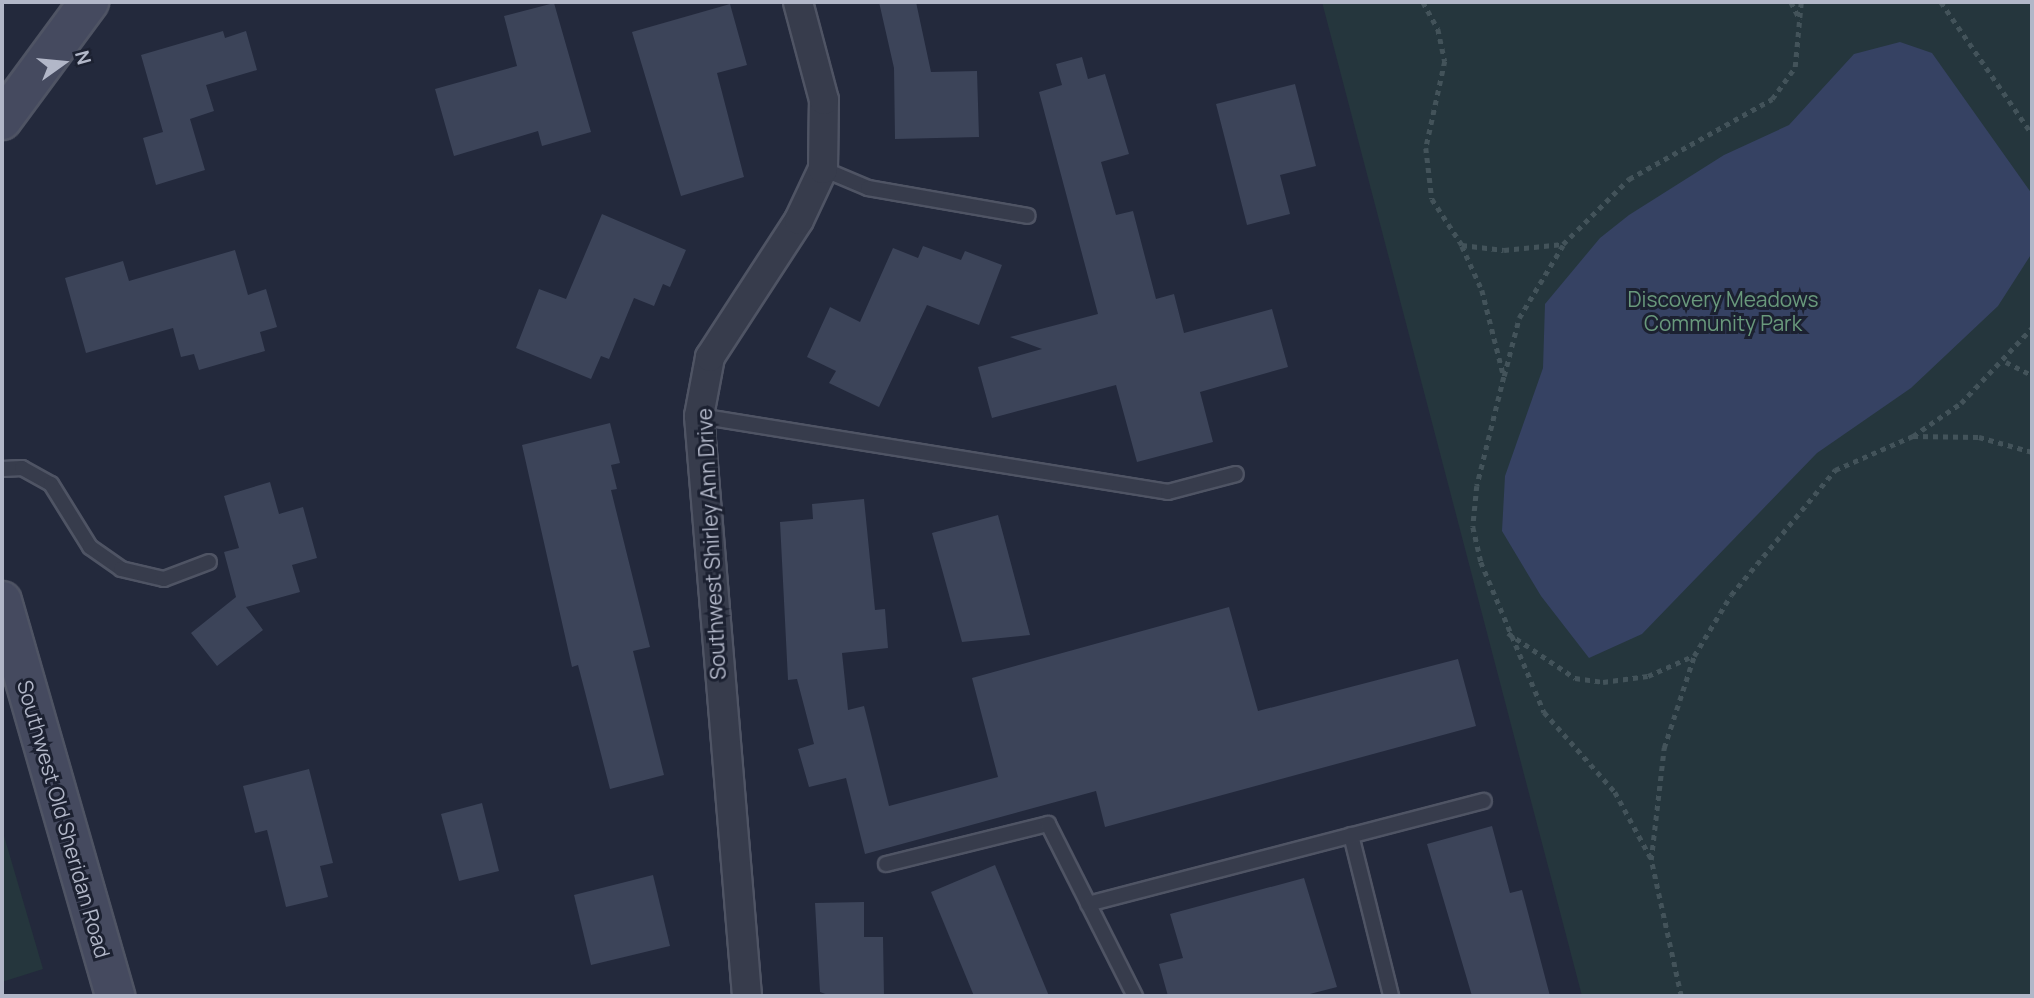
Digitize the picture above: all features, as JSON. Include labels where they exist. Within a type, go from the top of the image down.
[{"type":"main road","points":[[2,120],[89,2]]},
{"type":"main road","name":"Southwest Old Sheridan Road","points":[[2,601],[115,996]]},
{"type":"street","name":"Southwest Shirley Ann Drive","points":[[747,996],[699,416],[710,357],[799,220],[823,169],[824,100],[798,2]]},
{"type":"lane","points":[[823,169],[868,188],[1028,216]]},
{"type":"lane","points":[[699,416],[1168,492],[1236,474]]},
{"type":"lane","points":[[2,469],[22,468],[51,484],[90,547],[121,569],[164,579],[209,562]]},
{"type":"lane","points":[[1088,904],[1485,801]]},
{"type":"lane","points":[[886,864],[1048,824],[1135,996]]},
{"type":"lane","points":[[1351,835],[1391,996]]},
{"type":"path","points":[[1423,2],[1438,29],[1445,61],[1426,173],[1446,229],[1462,245],[1482,290],[1504,377]]},
{"type":"path","points":[[1791,2],[1802,23]]},
{"type":"path","points":[[1681,996],[1651,860],[1615,793],[1544,712],[1507,632],[1473,527],[1504,377],[1520,318],[1563,244],[1629,179],[1772,99],[1795,67],[1802,23],[1801,2]]},
{"type":"path","points":[[1941,2],[2032,134]]},
{"type":"path","points":[[1462,245],[1504,250],[1563,244]]},
{"type":"path","points":[[1651,860],[1664,748],[1694,656],[1731,595],[1835,470],[1913,436],[2006,362],[2032,328]]},
{"type":"path","points":[[2006,362],[2032,376]]},
{"type":"path","points":[[1913,436],[1979,437],[2032,452]]},
{"type":"path","points":[[1507,632],[1575,678],[1603,682],[1648,676],[1694,656]]},
{"type":"green space","name":"Discovery Meadows Community Park","points":[[1322,2],[2032,2],[2032,996],[1582,996]]},
{"type":"green space","points":[[2,829],[43,969],[2,982]]},
{"type":"water","points":[[1900,42],[1932,53],[2032,194],[2032,253],[1998,306],[1911,388],[1817,453],[1642,634],[1589,658],[1541,596],[1502,531],[1505,476],[1543,368],[1545,304],[1600,238],[1629,215],[1724,155],[1789,125],[1854,54]]},
{"type":"building","points":[[879,2],[916,2],[931,72],[977,71],[979,137],[895,139],[894,68]]},
{"type":"building","points":[[554,3],[591,132],[542,146],[538,131],[454,156],[435,89],[517,66],[504,16]]},
{"type":"building","points":[[730,4],[747,65],[717,73],[744,177],[681,196],[632,32]]},
{"type":"building","points":[[223,31],[225,38],[246,31],[257,70],[206,85],[214,111],[190,119],[205,170],[156,185],[143,138],[163,132],[141,55]]},
{"type":"building","points":[[1082,57],[1088,79],[1105,74],[1129,154],[1101,162],[1116,215],[1133,211],[1156,299],[1174,294],[1184,333],[1272,309],[1288,367],[1200,392],[1213,442],[1137,462],[1116,385],[992,418],[978,367],[1042,349],[1010,337],[1098,314],[1039,92],[1062,85],[1056,64]]},
{"type":"building","points":[[1295,84],[1316,166],[1280,175],[1290,214],[1247,225],[1216,104]]},
{"type":"building","points":[[602,214],[686,250],[670,287],[663,284],[654,306],[634,298],[609,359],[601,356],[591,379],[516,348],[539,289],[566,299]]},
{"type":"building","points":[[923,246],[961,260],[965,251],[1002,265],[979,325],[927,305],[879,407],[829,383],[836,371],[807,357],[830,307],[860,322],[893,248],[918,258]]},
{"type":"building","points":[[235,250],[248,295],[266,289],[277,327],[260,332],[265,351],[199,370],[194,354],[181,357],[173,328],[86,353],[65,278],[123,261],[129,281]]},
{"type":"building","points":[[610,423],[620,463],[611,465],[617,489],[611,490],[650,647],[633,651],[664,775],[610,789],[578,665],[572,667],[522,445]]},
{"type":"building","points":[[270,482],[279,514],[303,507],[317,558],[292,565],[300,592],[246,607],[263,630],[217,666],[191,633],[236,597],[224,552],[239,548],[224,496]]},
{"type":"building","points":[[864,499],[875,610],[885,609],[888,648],[842,653],[848,710],[864,706],[889,806],[998,777],[972,678],[1229,607],[1258,711],[1458,659],[1476,726],[1105,827],[1096,791],[865,854],[846,778],[809,787],[798,749],[814,744],[797,679],[788,680],[780,522],[813,519],[812,504]]},
{"type":"building","points":[[998,515],[1030,635],[962,642],[932,533]]},
{"type":"building","points":[[309,769],[333,863],[320,866],[328,897],[286,907],[267,830],[255,833],[243,786]]},
{"type":"building","points":[[482,803],[499,871],[459,881],[441,814]]},
{"type":"building","points":[[1492,826],[1510,893],[1522,890],[1550,996],[1472,996],[1427,844]]},
{"type":"building","points":[[995,865],[1049,996],[974,996],[931,892]]},
{"type":"building","points":[[653,875],[670,946],[591,965],[574,895]]},
{"type":"building","points":[[1304,878],[1337,987],[1302,996],[1168,996],[1159,964],[1183,958],[1170,914]]},
{"type":"building","points":[[864,902],[864,937],[883,937],[884,996],[831,996],[820,992],[815,903]]}]
